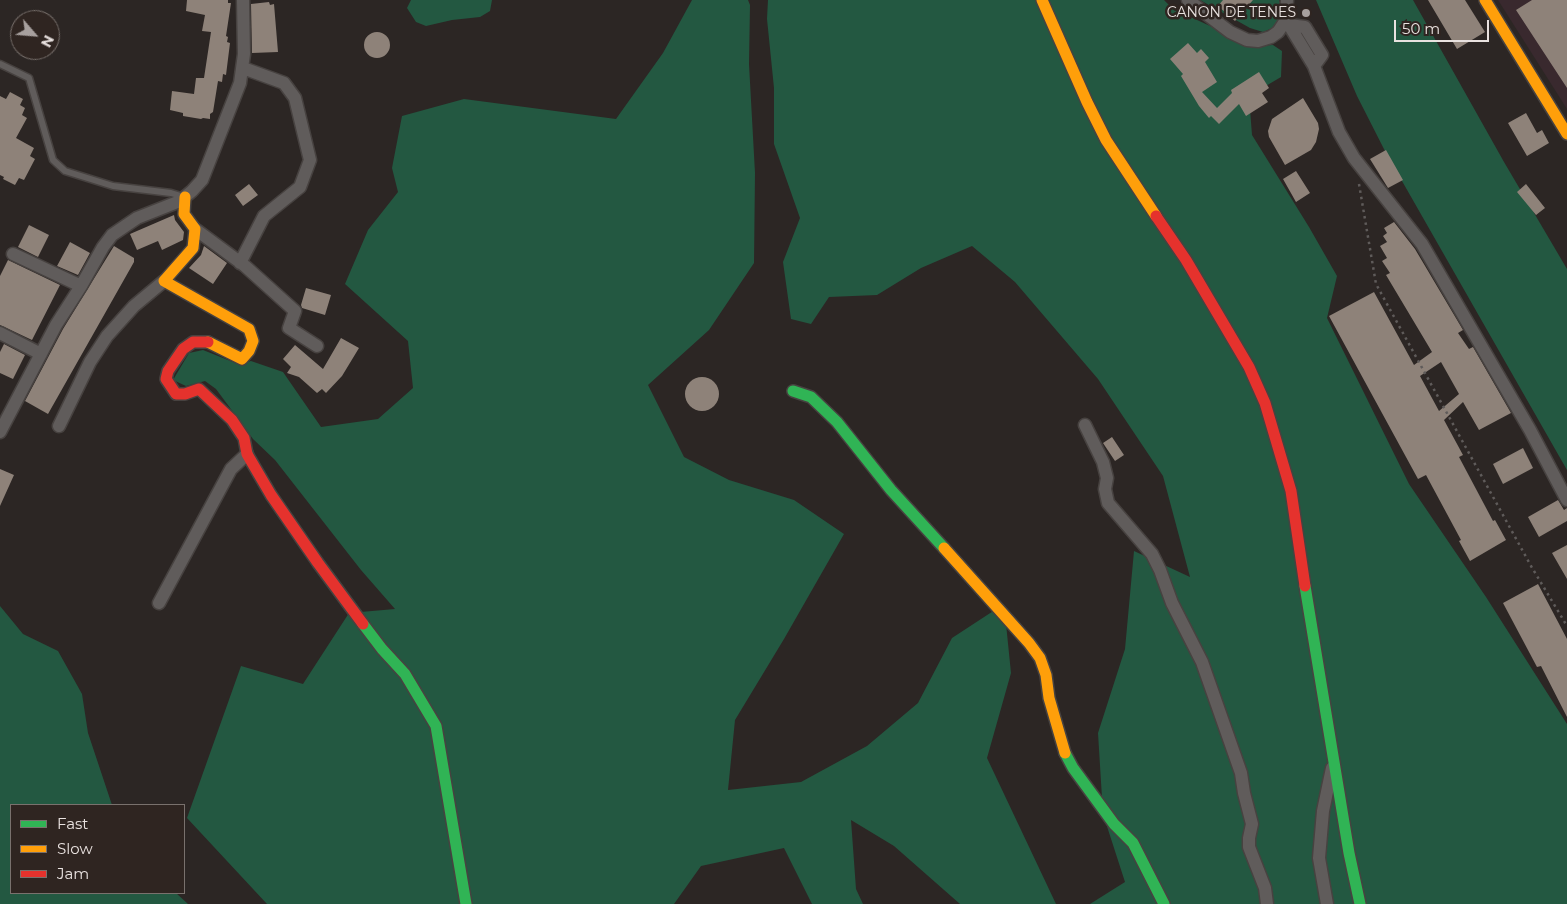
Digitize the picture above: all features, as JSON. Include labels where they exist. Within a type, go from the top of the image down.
[{"type":"street","points":[[0,432],[40,354],[112,235],[138,218],[165,208],[185,197],[202,180],[240,83],[243,68],[244,0]]},
{"type":"street","points":[[1042,0],[1106,140],[1186,260],[1232,336],[1249,367],[1265,403],[1291,491],[1348,853],[1360,904]]},
{"type":"street","points":[[1188,0],[1230,32],[1247,40],[1258,41],[1271,37],[1288,22]]},
{"type":"street","points":[[1287,0],[1288,22],[1314,66],[1339,132],[1354,158],[1422,244],[1530,430],[1567,500]]},
{"type":"street","points":[[1485,0],[1567,134]]},
{"type":"street","points":[[240,263],[264,216],[300,187],[310,160],[295,98],[284,84],[243,68]]},
{"type":"street","points":[[185,197],[184,214],[195,230],[240,263],[295,311],[290,328],[317,346]]},
{"type":"street","points":[[59,426],[90,362],[107,336],[134,306],[164,281],[193,248],[195,230]]},
{"type":"street","points":[[13,254],[81,286]]},
{"type":"street","points":[[164,281],[249,330],[254,341],[242,359],[206,341],[193,342],[183,349],[168,371],[166,380],[176,394],[186,394],[198,389],[232,420],[244,438],[247,454],[271,495],[318,563],[382,649],[405,674],[436,726],[466,904]]},
{"type":"street","points":[[0,333],[40,354]]},
{"type":"street","points":[[793,391],[811,397],[830,414],[891,490],[1029,643],[1040,658],[1065,753],[1073,768],[1114,824],[1133,843],[1164,904]]},
{"type":"street","points":[[1085,425],[1103,462],[1107,478],[1105,489],[1108,503],[1152,554],[1172,603],[1202,662],[1241,773],[1252,824],[1249,847],[1265,888],[1268,904]]},
{"type":"street","points":[[160,603],[231,469],[247,454]]},
{"type":"street","points":[[1327,904],[1320,858],[1323,811],[1333,761]]},
{"type":"lane","points":[[0,64],[29,78],[52,160],[65,171],[113,186],[171,193],[185,197]]},
{"type":"path","points":[[1354,158],[1376,284],[1527,558],[1567,626]]},
{"type":"shaded area","points":[[1498,0],[1567,0],[1567,109]]},
{"type":"green space","points":[[411,0],[492,0],[490,11],[480,17],[452,20],[426,26],[416,22],[407,8]]},
{"type":"green space","points":[[692,0],[748,0],[750,5],[749,64],[755,173],[754,263],[709,330],[648,385],[684,457],[729,480],[794,500],[844,534],[735,720],[728,790],[801,782],[867,746],[918,703],[952,638],[1004,604],[1011,673],[987,758],[1056,904],[960,904],[894,846],[851,820],[856,889],[863,904],[812,904],[784,848],[701,866],[674,904],[267,904],[187,818],[241,666],[303,684],[349,613],[395,609],[361,570],[275,460],[253,439],[216,389],[205,381],[186,386],[173,380],[189,353],[203,350],[238,364],[251,361],[283,372],[321,427],[378,419],[413,388],[408,341],[345,284],[368,230],[398,192],[392,168],[402,116],[464,99],[616,119],[663,53]]},
{"type":"green space","points":[[768,0],[1164,0],[1173,9],[1254,46],[1273,45],[1282,51],[1281,77],[1249,96],[1252,135],[1337,276],[1327,318],[1409,484],[1486,597],[1567,724],[1567,904],[1090,904],[1125,882],[1103,814],[1098,733],[1125,649],[1134,551],[1190,577],[1163,476],[1098,379],[1015,282],[972,246],[921,268],[877,295],[829,297],[811,324],[791,319],[783,262],[800,218],[774,144],[774,88],[767,19]]},
{"type":"green space","points":[[1200,0],[1279,0],[1283,13],[1275,27],[1263,32],[1250,28]]},
{"type":"green space","points":[[1316,0],[1413,0],[1504,162],[1567,269],[1567,470],[1386,153],[1357,96]]},
{"type":"green space","points":[[0,606],[23,634],[58,651],[82,694],[88,733],[112,804],[10,804],[10,894],[177,894],[188,904],[0,904]]},
{"type":"building","points":[[187,0],[228,0],[228,3],[231,3],[226,36],[228,37],[227,42],[230,43],[226,75],[223,74],[222,82],[218,81],[210,119],[183,116],[183,113],[170,110],[172,91],[194,94],[196,78],[204,78],[211,32],[202,31],[205,15],[186,11]]},
{"type":"building","points":[[1223,0],[1253,0],[1235,21],[1218,6]]},
{"type":"building","points":[[1428,0],[1465,0],[1485,32],[1457,49]]},
{"type":"building","points":[[1532,0],[1567,0],[1567,88],[1516,10]]},
{"type":"building","points":[[269,2],[270,5],[274,4],[278,52],[252,53],[251,4]]},
{"type":"building","points":[[377,32],[386,36],[390,45],[386,54],[377,58],[368,54],[364,45],[368,36]]},
{"type":"building","points":[[1188,43],[1197,53],[1201,49],[1209,58],[1205,62],[1217,82],[1202,92],[1217,108],[1232,93],[1231,90],[1259,72],[1269,88],[1262,93],[1268,102],[1246,116],[1239,104],[1219,124],[1211,116],[1209,118],[1199,106],[1181,76],[1183,74],[1170,59]]},
{"type":"building","points":[[10,92],[23,99],[20,105],[25,108],[22,115],[27,118],[16,138],[34,148],[30,156],[35,159],[24,180],[19,178],[15,185],[3,179],[4,177],[0,175],[0,96],[6,99]]},
{"type":"building","points":[[1303,98],[1318,123],[1319,129],[1316,142],[1311,150],[1285,165],[1269,137],[1268,131],[1272,119]]},
{"type":"building","points":[[1526,113],[1537,133],[1542,130],[1549,143],[1527,156],[1508,123]]},
{"type":"building","points":[[1386,150],[1403,180],[1388,188],[1370,159]]},
{"type":"building","points":[[1296,171],[1310,193],[1296,202],[1283,179]]},
{"type":"building","points":[[249,184],[258,195],[243,206],[235,195]]},
{"type":"building","points":[[1526,184],[1545,208],[1536,215],[1517,192]]},
{"type":"building","points":[[174,215],[175,220],[184,232],[183,240],[162,250],[158,241],[137,250],[130,234]]},
{"type":"building","points":[[1394,222],[1415,249],[1463,330],[1458,333],[1469,349],[1473,347],[1511,413],[1479,430],[1463,402],[1444,420],[1463,455],[1459,457],[1493,521],[1495,520],[1506,540],[1470,561],[1459,541],[1461,540],[1426,475],[1418,479],[1329,316],[1374,292],[1414,365],[1432,352],[1386,275],[1390,273],[1382,261],[1387,258],[1380,246],[1387,242],[1383,236],[1387,233],[1384,228]],"holes":[[[1441,362],[1459,394],[1439,411],[1420,376]]]},
{"type":"building","points":[[29,225],[49,235],[38,257],[18,247]]},
{"type":"building","points":[[70,242],[90,253],[78,275],[57,266]]},
{"type":"building","points":[[114,246],[134,258],[134,262],[48,414],[25,401],[63,329]]},
{"type":"building","points":[[204,246],[227,263],[213,284],[189,268],[201,255]]},
{"type":"building","points":[[8,260],[60,285],[32,340],[0,325],[0,276]]},
{"type":"building","points":[[306,288],[331,295],[325,315],[302,308],[301,305]]},
{"type":"building","points":[[341,338],[359,348],[342,376],[326,393],[322,389],[317,393],[299,377],[287,373],[291,367],[283,359],[295,345],[323,369]]},
{"type":"building","points":[[4,344],[25,355],[13,379],[0,373],[0,352]]},
{"type":"building","points":[[702,377],[709,378],[714,382],[718,387],[718,401],[714,406],[709,410],[702,411],[695,410],[690,406],[686,401],[685,394],[686,387],[690,382],[695,378]]},
{"type":"building","points":[[1112,437],[1124,455],[1115,461],[1103,443]]},
{"type":"building","points":[[1523,448],[1533,468],[1503,484],[1493,464]]},
{"type":"building","points":[[0,469],[14,475],[0,506]]},
{"type":"building","points":[[1558,500],[1564,510],[1567,508],[1567,521],[1539,537],[1528,517]]},
{"type":"building","points":[[1567,545],[1567,579],[1552,553]]},
{"type":"building","points":[[1538,584],[1567,639],[1567,717],[1541,666],[1537,667],[1503,603]]},
{"type":"traffic: fast","points":[[793,391],[811,397],[837,422],[891,490],[944,548]]},
{"type":"traffic: fast","points":[[1305,586],[1349,853],[1360,904]]},
{"type":"traffic: fast","points":[[363,624],[382,649],[405,674],[436,726],[466,904]]},
{"type":"traffic: fast","points":[[1065,753],[1073,768],[1114,824],[1133,843],[1164,904]]},
{"type":"traffic: slow","points":[[1042,0],[1106,140],[1156,216]]},
{"type":"traffic: slow","points":[[1485,0],[1567,134]]},
{"type":"traffic: slow","points":[[185,197],[184,214],[195,229],[193,248],[164,281],[249,329],[253,341],[249,351],[242,359],[208,342]]},
{"type":"traffic: slow","points":[[944,548],[1029,643],[1040,658],[1065,753]]},
{"type":"traffic: jam","points":[[1156,216],[1186,260],[1249,367],[1265,403],[1291,491],[1305,586]]},
{"type":"traffic: jam","points":[[208,342],[193,342],[183,349],[168,371],[166,379],[176,394],[185,394],[199,389],[232,420],[244,438],[247,454],[271,495],[363,624]]},
{"type":"place","name":"CANON DE TENES","points":[[1306,13]]}]
